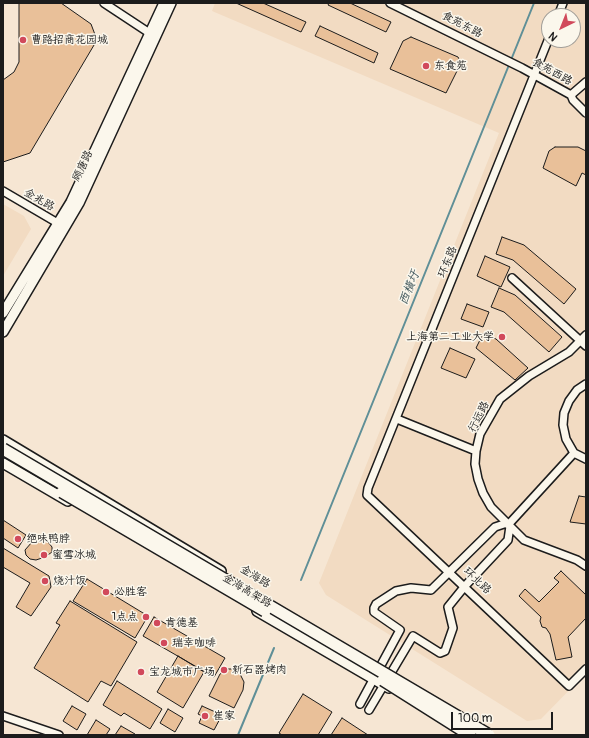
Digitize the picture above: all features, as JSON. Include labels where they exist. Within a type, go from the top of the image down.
[{"type":"highway","name":"金海高架路","points":[[3,449],[489,735]]},
{"type":"highway","name":"金海高架路","points":[[3,457],[359,665],[470,735]]},
{"type":"main road","name":"顾唐路","points":[[153,36],[164,3]]},
{"type":"main road","name":"顾唐路","points":[[3,313],[62,225],[79,203],[153,36],[171,3]]},
{"type":"main road","name":"顾唐路","points":[[3,332],[62,225]]},
{"type":"main road","name":"金海路","points":[[3,440],[494,735]]},
{"type":"main road","points":[[3,463],[373,679],[464,735]]},
{"type":"street","points":[[104,3],[153,36]]},
{"type":"street","name":"食苑东路","points":[[390,3],[522,68]]},
{"type":"street","name":"环东路","points":[[367,494],[368,488],[545,48]]},
{"type":"street","name":"食苑西路","points":[[522,68],[534,76],[571,95],[586,113]]},
{"type":"street","points":[[571,95],[586,82]]},
{"type":"street","name":"金兆路","points":[[3,191],[62,225]]},
{"type":"street","points":[[512,278],[584,343]]},
{"type":"street","name":"行远路","points":[[586,335],[584,343],[529,376],[500,400],[480,434],[476,451],[478,479],[483,493],[491,507],[508,525],[524,540],[572,558],[586,566]]},
{"type":"street","points":[[586,384],[578,390],[569,401],[564,413],[563,425],[566,439],[574,453],[586,459]]},
{"type":"street","points":[[397,419],[476,451]]},
{"type":"street","points":[[360,704],[400,630],[374,612],[376,604],[396,591],[411,588],[430,590],[495,527],[508,525],[574,453]]},
{"type":"street","name":"环北路","points":[[367,494],[569,686],[586,668]]},
{"type":"street","points":[[369,710],[413,636],[440,653],[445,651],[453,628],[448,607],[465,586],[508,540],[508,525]]},
{"type":"street","points":[[3,716],[59,735]]},
{"type":"shaded area","name":"上海第二工业大学","points":[[215,3],[586,3],[586,673],[541,719],[527,721],[326,595],[319,583],[499,133],[212,11]]},
{"type":"shaded area","points":[[3,204],[24,216],[31,229],[3,276]]},
{"type":"building","points":[[19,3],[61,3],[91,24],[97,40],[30,153],[3,162],[3,80],[14,72],[19,62]]},
{"type":"building","points":[[236,3],[263,3],[306,22],[301,32]]},
{"type":"building","points":[[329,3],[350,3],[391,22],[386,32],[328,5]]},
{"type":"building","points":[[320,26],[378,53],[374,63],[315,36]]},
{"type":"building","name":"东食苑","points":[[411,37],[458,57],[461,63],[446,93],[390,69],[403,41]]},
{"type":"building","points":[[555,147],[578,147],[586,151],[586,175],[582,173],[576,186],[543,168],[549,151]]},
{"type":"building","points":[[502,237],[524,245],[576,289],[564,304],[513,260],[496,254]]},
{"type":"building","points":[[485,256],[510,267],[501,287],[477,276]]},
{"type":"building","points":[[499,288],[515,295],[562,337],[549,352],[504,312],[491,307]]},
{"type":"building","points":[[467,304],[489,312],[483,327],[461,319]]},
{"type":"building","points":[[483,334],[496,339],[528,368],[515,380],[476,348]]},
{"type":"building","points":[[450,348],[475,359],[466,378],[441,368]]},
{"type":"building","points":[[579,496],[586,497],[586,524],[570,522]]},
{"type":"building","points":[[3,520],[26,535],[18,548],[3,538]]},
{"type":"building","points":[[39,539],[48,542],[52,547],[52,552],[45,557],[36,560],[30,559],[26,555],[25,550],[32,542]]},
{"type":"building","points":[[3,548],[49,576],[51,587],[31,616],[16,607],[30,583],[3,567]]},
{"type":"building","points":[[561,571],[586,595],[586,618],[568,637],[572,657],[556,660],[550,634],[546,628],[542,627],[540,621],[541,617],[519,596],[525,589],[539,602],[559,582],[554,578]]},
{"type":"building","points":[[87,579],[148,616],[135,638],[73,601]]},
{"type":"building","points":[[70,601],[137,642],[111,686],[101,681],[88,702],[34,668],[60,625],[56,623]]},
{"type":"building","points":[[154,617],[225,658],[214,677],[143,636]]},
{"type":"building","points":[[178,656],[204,672],[183,708],[157,692]]},
{"type":"building","points":[[228,669],[233,669],[240,674],[244,682],[243,690],[234,708],[209,696],[220,674]]},
{"type":"building","points":[[117,681],[162,709],[150,729],[124,713],[121,716],[103,705]]},
{"type":"building","points":[[303,694],[332,712],[318,735],[282,735],[279,733]]},
{"type":"building","points":[[72,706],[86,714],[77,730],[63,721]]},
{"type":"building","points":[[202,706],[222,715],[214,730],[199,723],[202,716],[198,714]]},
{"type":"building","points":[[168,709],[183,718],[175,732],[160,723]]},
{"type":"building","points":[[342,718],[368,735],[331,735]]},
{"type":"building","points":[[96,720],[110,729],[106,735],[87,735]]},
{"type":"building","points":[[121,726],[135,734],[115,735]]},
{"type":"waterway","name":"西横圩","points":[[301,580],[534,3]]},
{"type":"waterway","points":[[238,735],[274,648]]},
{"type":"place","name":"曹路招商花园城","points":[[23,40]]},
{"type":"place","name":"东食苑","points":[[426,66]]},
{"type":"place","name":"上海第二工业大学","points":[[502,337]]},
{"type":"place","name":"绝味鸭脖","points":[[18,539]]},
{"type":"place","name":"蜜雪冰城","points":[[44,555]]},
{"type":"place","name":"烧汁饭","points":[[45,581]]},
{"type":"place","name":"必胜客","points":[[106,592]]},
{"type":"place","name":"1点点","points":[[146,617]]},
{"type":"place","name":"肯德基","points":[[157,623]]},
{"type":"place","name":"瑞幸咖啡","points":[[164,643]]},
{"type":"place","name":"新石器烤肉","points":[[224,670]]},
{"type":"place","name":"宝龙城市广场","points":[[141,672]]},
{"type":"place","name":"崔家","points":[[205,716]]}]
